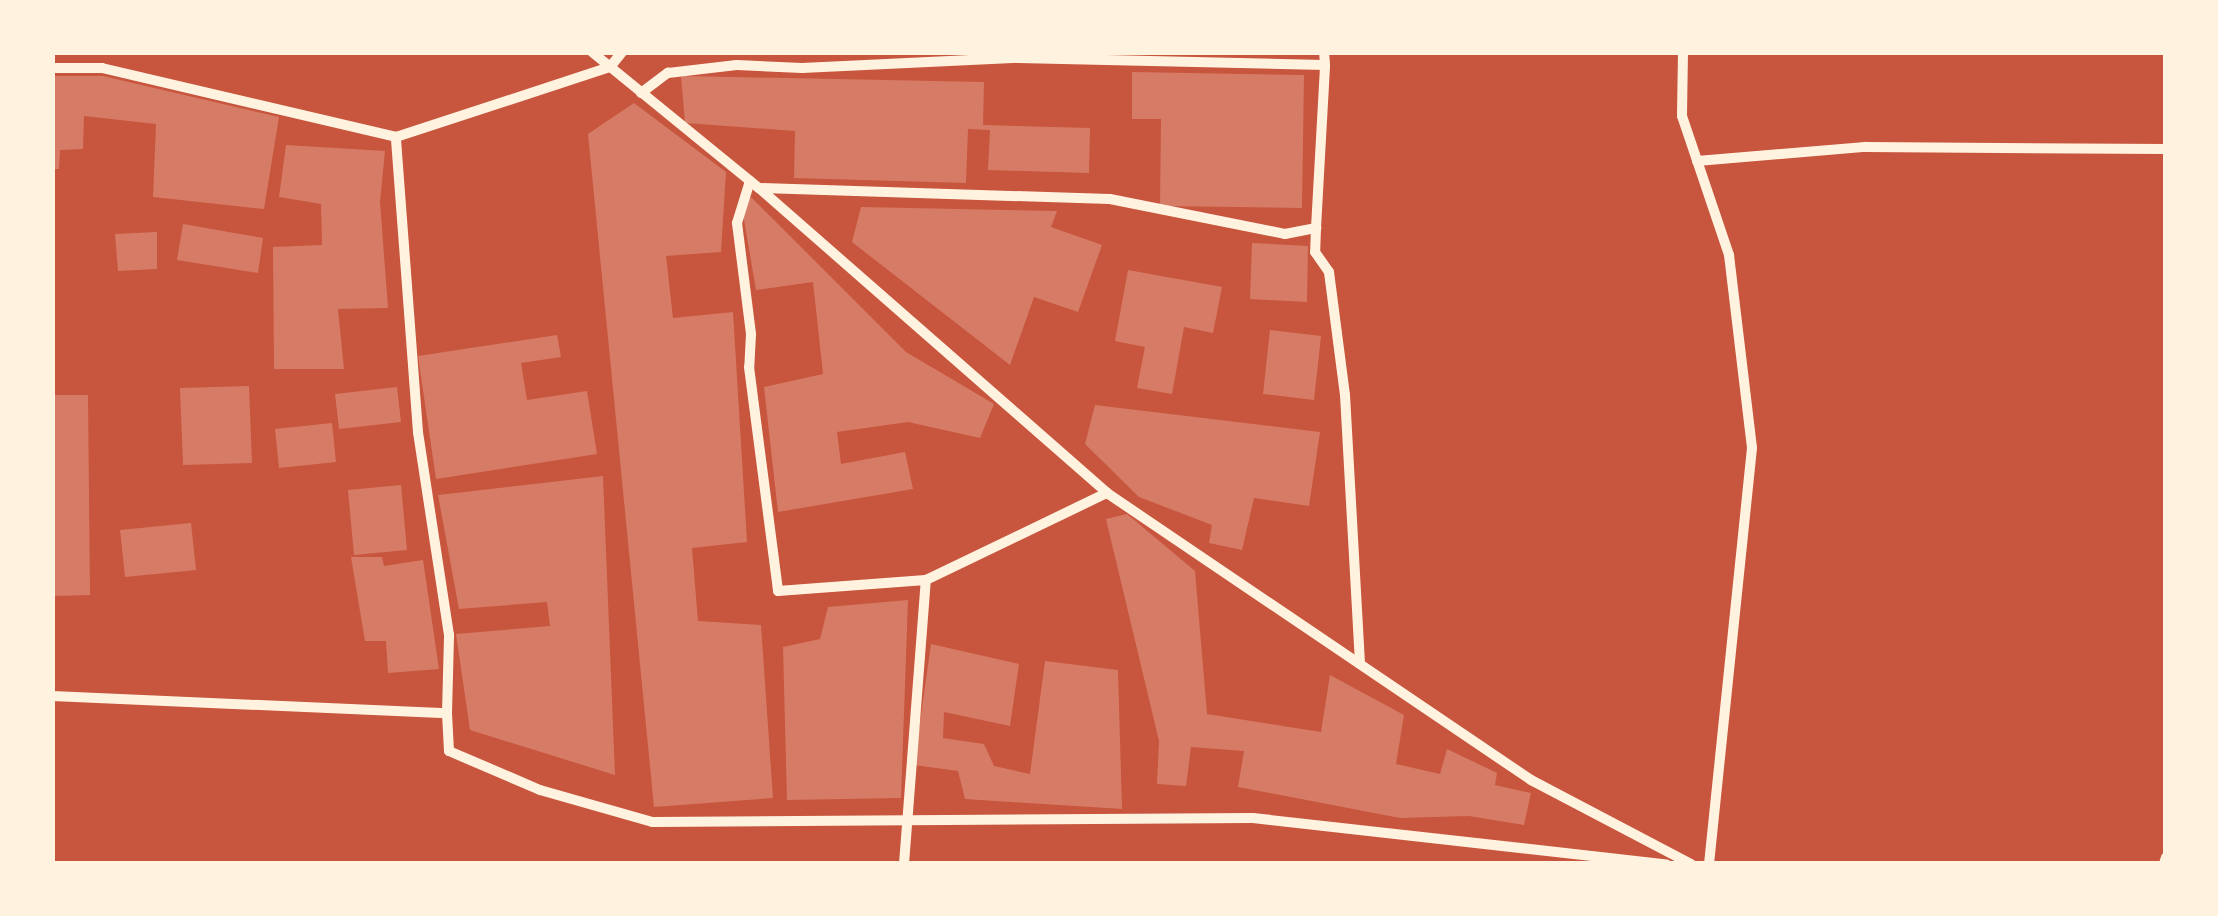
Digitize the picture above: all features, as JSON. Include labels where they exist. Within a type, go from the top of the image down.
[{"type":"street","points":[[102,68],[104,52]]},
{"type":"street","points":[[592,52],[755,185],[1107,492],[1531,780],[1691,864]]},
{"type":"street","points":[[52,68],[102,68],[396,138],[610,67],[622,52]]},
{"type":"street","points":[[1682,52],[1682,116],[1729,255],[1752,448],[1709,864]]},
{"type":"street","points":[[641,93],[668,73],[737,65],[802,68],[1018,58],[1324,58],[1315,252],[1328,272],[1345,395],[1360,664]]},
{"type":"street","points":[[396,138],[418,432],[449,635],[448,752],[540,790],[652,822],[1253,818],[1666,864]]},
{"type":"street","points":[[1698,162],[1865,147],[2166,149]]},
{"type":"street","points":[[755,185],[1110,199],[1284,234],[1316,228]]},
{"type":"street","points":[[755,185],[737,223],[751,334],[749,366],[778,591],[926,580],[1107,492]]},
{"type":"street","points":[[904,864],[926,580]]},
{"type":"street","points":[[52,696],[447,713]]},
{"type":"building","points":[[1132,72],[1304,75],[1302,208],[1160,206],[1161,119],[1132,119]]},
{"type":"building","points":[[52,76],[103,76],[279,117],[264,209],[153,197],[156,124],[84,116],[83,149],[60,150],[59,169],[52,169]]},
{"type":"building","points":[[681,76],[984,82],[983,125],[1090,128],[1089,173],[988,170],[990,130],[968,129],[966,183],[794,178],[795,131],[685,123]]},
{"type":"building","points":[[634,103],[726,172],[721,252],[666,256],[673,318],[733,312],[747,542],[692,548],[698,621],[761,625],[773,798],[654,807],[588,134]]},
{"type":"building","points":[[286,145],[385,151],[380,202],[388,308],[338,309],[344,369],[274,369],[273,247],[322,245],[321,204],[279,197]]},
{"type":"building","points":[[751,197],[906,352],[994,404],[980,438],[908,422],[837,432],[841,464],[905,452],[913,489],[778,512],[764,387],[823,374],[813,282],[756,290],[742,208]]},
{"type":"building","points":[[861,207],[1057,211],[1051,227],[1102,245],[1078,312],[1034,297],[1010,365],[852,242]]},
{"type":"building","points":[[183,224],[263,238],[258,273],[177,260]]},
{"type":"building","points":[[157,232],[157,269],[118,271],[115,234]]},
{"type":"building","points":[[1252,243],[1308,246],[1307,302],[1250,299]]},
{"type":"building","points":[[1128,270],[1222,287],[1213,333],[1184,327],[1172,394],[1137,388],[1145,347],[1115,341]]},
{"type":"building","points":[[1270,330],[1321,336],[1314,400],[1263,394]]},
{"type":"building","points":[[557,335],[561,357],[521,363],[527,400],[587,391],[597,454],[436,479],[418,356]]},
{"type":"building","points":[[249,386],[252,463],[183,465],[180,388]]},
{"type":"building","points":[[397,387],[401,422],[339,429],[335,394]]},
{"type":"building","points":[[52,395],[88,395],[90,595],[52,596]]},
{"type":"building","points":[[1095,405],[1320,432],[1309,506],[1254,498],[1242,550],[1209,543],[1212,525],[1139,497],[1085,444]]},
{"type":"building","points":[[332,423],[336,462],[279,468],[275,429]]},
{"type":"building","points":[[603,476],[615,775],[470,730],[456,634],[550,626],[547,602],[459,609],[438,495]]},
{"type":"building","points":[[401,485],[407,550],[354,555],[348,490]]},
{"type":"building","points":[[1127,514],[1195,571],[1207,714],[1321,732],[1330,675],[1404,715],[1396,764],[1440,774],[1447,749],[1497,773],[1495,785],[1531,793],[1524,825],[1469,816],[1400,818],[1238,787],[1244,751],[1191,747],[1186,786],[1157,784],[1159,741],[1106,519]]},
{"type":"building","points":[[191,523],[196,570],[125,577],[120,530]]},
{"type":"building","points":[[351,557],[382,557],[384,566],[423,560],[439,669],[388,673],[386,641],[365,641]]},
{"type":"building","points":[[908,600],[901,798],[787,800],[783,647],[820,639],[828,607]]},
{"type":"building","points":[[931,644],[1019,664],[1010,726],[944,712],[943,738],[984,744],[994,766],[1030,774],[1045,661],[1118,670],[1122,809],[965,799],[958,771],[914,765]]}]
